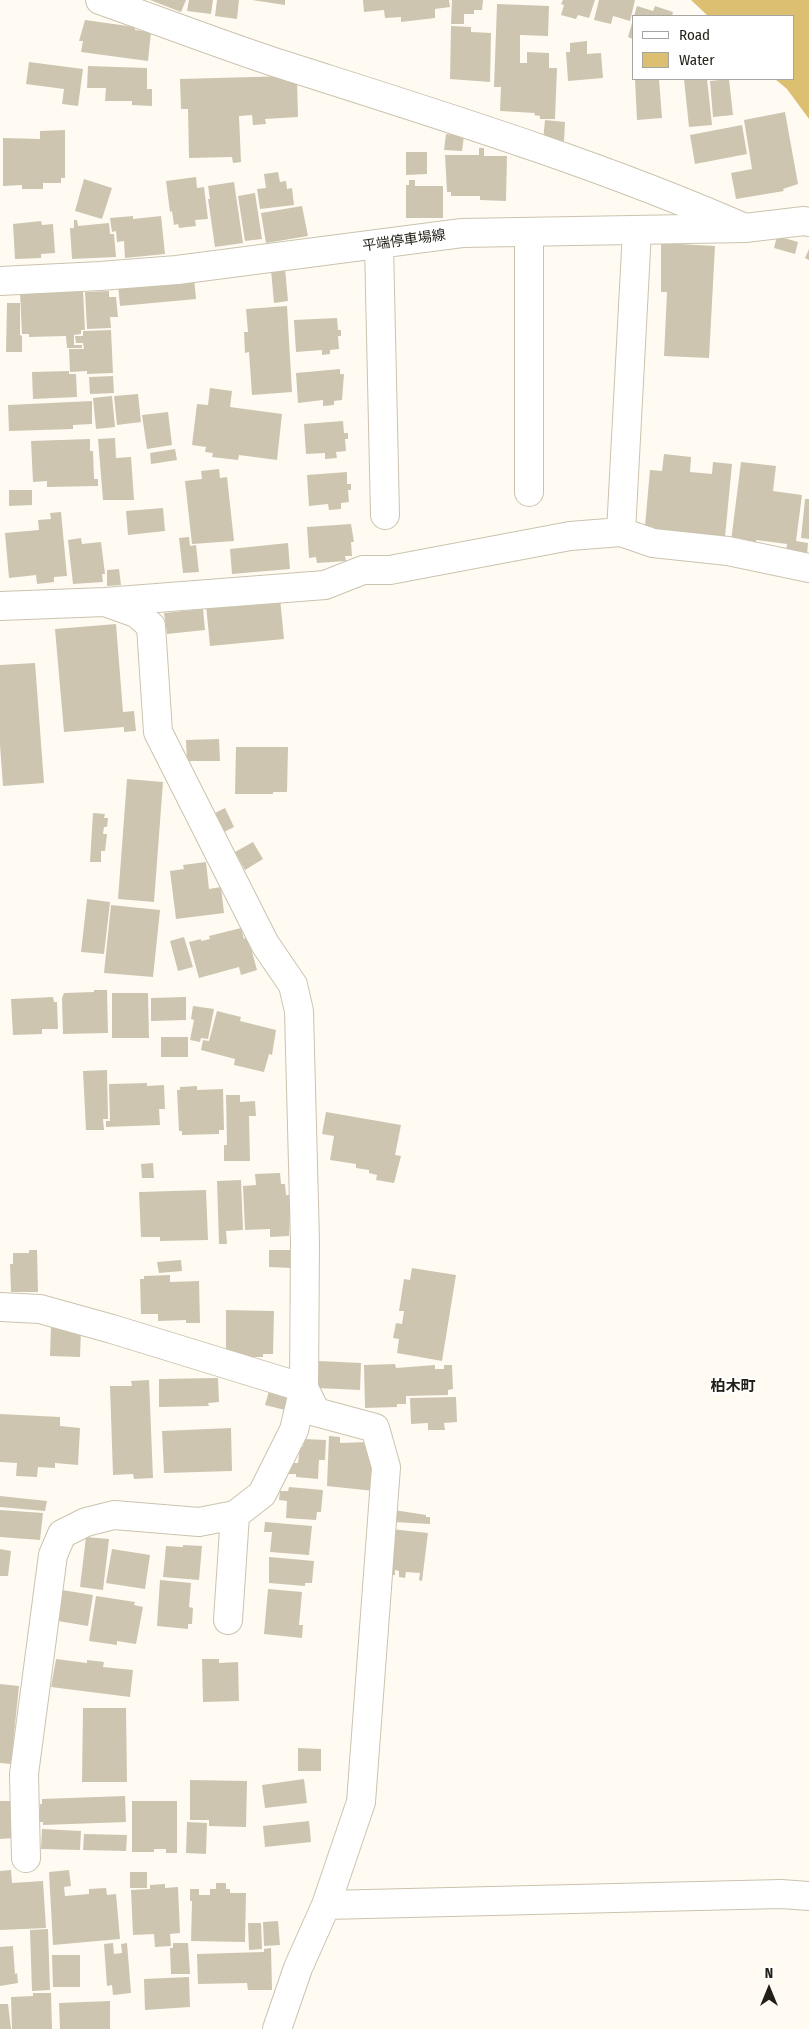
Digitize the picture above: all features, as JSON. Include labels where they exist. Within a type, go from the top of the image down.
[{"type":"street","points":[[100,0],[269,60],[569,159],[694,206],[745,228]]},
{"type":"street","name":"平端停車場線","points":[[0,280],[177,270],[462,233],[745,228],[809,222]]},
{"type":"street","points":[[621,532],[637,231]]},
{"type":"street","points":[[529,232],[529,492]]},
{"type":"street","points":[[378,245],[385,515]]},
{"type":"street","points":[[0,606],[105,602],[325,585],[363,570],[390,570],[570,536],[621,532],[653,543],[728,551],[809,568]]},
{"type":"street","points":[[26,1858],[24,1774],[53,1555],[62,1534],[86,1522],[114,1515],[199,1522],[235,1515],[262,1494],[294,1430],[304,1388],[304,1242],[299,1011],[293,986],[265,944],[158,732],[151,626],[136,613],[105,602]]},
{"type":"street","points":[[0,1307],[40,1309],[304,1388],[316,1412],[375,1428],[386,1467],[361,1802],[326,1905],[298,1968],[277,2029]]},
{"type":"street","points":[[228,1620],[235,1515]]},
{"type":"street","points":[[326,1905],[781,1894],[809,1896]]},
{"type":"water","points":[[691,0],[809,0],[809,119],[787,89],[776,80],[794,80],[794,15],[707,15]]},
{"type":"building","points":[[150,0],[186,0],[181,12]]},
{"type":"building","points":[[189,0],[213,0],[211,14],[187,11]]},
{"type":"building","points":[[217,0],[239,0],[237,19],[215,16]]},
{"type":"building","points":[[252,0],[285,0],[285,5]]},
{"type":"building","points":[[363,0],[449,0],[450,7],[435,9],[435,18],[401,22],[401,17],[385,18],[384,10],[364,12]]},
{"type":"building","points":[[452,0],[483,0],[482,10],[474,10],[474,14],[464,14],[464,24],[451,24]]},
{"type":"building","points":[[563,0],[595,0],[589,18],[578,15],[576,19],[561,15],[564,5],[561,4]]},
{"type":"building","points":[[599,0],[635,0],[630,21],[613,16],[611,24],[594,20]]},
{"type":"building","points":[[497,4],[549,6],[548,36],[520,35],[520,63],[527,63],[527,52],[549,53],[549,68],[557,68],[555,119],[540,119],[540,116],[534,115],[535,113],[500,111],[501,87],[494,87]]},
{"type":"building","points":[[637,6],[653,11],[655,6],[673,12],[672,15],[634,15]]},
{"type":"building","points":[[85,20],[135,27],[135,30],[151,32],[148,61],[81,52],[83,41],[79,41]]},
{"type":"building","points":[[632,23],[632,39],[628,37]]},
{"type":"building","points":[[451,26],[471,27],[471,32],[491,33],[490,82],[450,79]]},
{"type":"building","points":[[587,41],[587,54],[601,53],[603,78],[568,81],[566,52],[570,52],[570,43]]},
{"type":"building","points":[[29,62],[83,69],[78,106],[62,104],[64,89],[26,84]]},
{"type":"building","points":[[88,66],[147,68],[147,89],[152,89],[152,106],[132,105],[132,101],[105,101],[106,88],[87,88]]},
{"type":"building","points":[[289,76],[297,79],[298,117],[265,119],[266,124],[253,125],[252,115],[239,116],[241,162],[233,163],[232,157],[189,158],[188,109],[181,109],[180,79]]},
{"type":"building","points":[[635,80],[659,80],[662,118],[637,120]]},
{"type":"building","points":[[684,80],[707,80],[712,125],[689,127]]},
{"type":"building","points":[[729,80],[733,115],[713,117],[710,81]]},
{"type":"building","points":[[785,112],[798,184],[783,189],[784,191],[736,199],[731,173],[752,169],[744,120]]},
{"type":"building","points":[[545,120],[565,122],[564,141],[543,140]]},
{"type":"building","points":[[742,125],[747,154],[695,164],[690,135]]},
{"type":"building","points":[[65,130],[65,178],[61,178],[61,183],[43,183],[43,189],[22,189],[22,185],[3,186],[3,138],[40,139],[40,131]]},
{"type":"building","points":[[446,134],[464,136],[462,151],[444,150]]},
{"type":"building","points":[[479,148],[484,148],[484,156],[507,156],[506,201],[480,200],[480,196],[451,196],[451,192],[447,192],[445,155],[479,155]]},
{"type":"building","points":[[406,152],[427,152],[427,174],[406,175]]},
{"type":"building","points":[[278,172],[280,182],[286,181],[287,189],[292,188],[294,205],[260,209],[257,189],[266,188],[264,174]]},
{"type":"building","points":[[196,177],[197,188],[204,187],[208,219],[195,220],[196,226],[179,228],[178,224],[174,225],[172,211],[170,212],[166,181]]},
{"type":"building","points":[[84,179],[112,188],[102,219],[75,211]]},
{"type":"building","points":[[409,180],[415,180],[415,186],[443,186],[443,218],[406,218],[406,185],[409,185]]},
{"type":"building","points":[[234,182],[243,243],[215,247],[208,186]]},
{"type":"building","points":[[255,193],[262,239],[245,241],[238,196]]},
{"type":"building","points":[[302,206],[308,236],[266,243],[261,213]]},
{"type":"building","points":[[133,216],[133,219],[161,216],[165,254],[125,258],[124,241],[117,242],[116,231],[112,232],[110,218]]},
{"type":"building","points":[[74,220],[77,220],[78,226],[109,223],[110,234],[114,234],[116,257],[72,259],[70,228],[74,228]]},
{"type":"building","points":[[41,221],[42,225],[53,224],[55,253],[41,254],[41,258],[15,259],[13,224]]},
{"type":"building","points":[[777,236],[798,242],[795,254],[774,248]]},
{"type":"building","points":[[661,243],[715,246],[709,358],[664,356],[667,292],[661,292]]},
{"type":"building","points":[[809,249],[809,260],[805,258]]},
{"type":"building","points":[[285,269],[288,301],[274,303],[271,270]]},
{"type":"building","points":[[194,278],[196,299],[120,306],[118,285]]},
{"type":"building","points":[[83,290],[85,330],[81,330],[81,334],[74,335],[74,345],[82,345],[82,348],[67,348],[66,336],[29,337],[29,334],[22,334],[20,292]]},
{"type":"building","points":[[109,291],[109,297],[116,297],[118,317],[110,317],[111,328],[87,329],[85,292]]},
{"type":"building","points":[[7,303],[20,303],[22,352],[6,352]]},
{"type":"building","points":[[287,306],[292,392],[252,395],[249,352],[245,353],[244,332],[248,332],[246,309]]},
{"type":"building","points":[[337,318],[338,330],[341,330],[341,336],[338,336],[339,349],[330,350],[330,354],[322,355],[322,350],[296,352],[294,320]]},
{"type":"building","points":[[111,330],[113,373],[87,374],[87,371],[70,372],[69,349],[84,349],[83,343],[76,343],[75,336],[83,336],[83,331]]},
{"type":"building","points":[[340,369],[340,374],[344,374],[342,400],[334,401],[334,405],[323,406],[323,400],[298,403],[296,373]]},
{"type":"building","points":[[69,371],[69,374],[76,374],[77,397],[33,399],[32,372]]},
{"type":"building","points":[[113,376],[114,393],[90,394],[89,377]]},
{"type":"building","points":[[210,388],[232,391],[230,407],[282,414],[277,460],[239,455],[238,460],[212,457],[213,453],[205,452],[206,447],[192,445],[197,404],[208,405]]},
{"type":"building","points":[[138,394],[141,422],[117,425],[114,396]]},
{"type":"building","points":[[112,396],[115,427],[96,429],[93,398]]},
{"type":"building","points":[[92,401],[92,424],[73,425],[73,429],[9,431],[8,405]]},
{"type":"building","points":[[168,412],[172,445],[147,449],[142,415]]},
{"type":"building","points":[[343,421],[344,433],[348,433],[348,439],[345,439],[346,451],[336,452],[337,458],[325,459],[325,453],[306,454],[304,424]]},
{"type":"building","points":[[115,438],[116,458],[131,457],[134,500],[103,500],[98,439]]},
{"type":"building","points":[[90,439],[90,451],[93,451],[94,479],[98,479],[98,486],[47,487],[47,481],[33,482],[31,441]]},
{"type":"building","points":[[175,449],[177,460],[151,464],[150,453]]},
{"type":"building","points":[[664,454],[691,457],[690,472],[712,474],[713,462],[732,464],[725,537],[654,530],[654,527],[645,526],[650,470],[662,471]]},
{"type":"building","points":[[741,462],[776,466],[773,491],[802,495],[796,541],[808,543],[807,555],[786,552],[787,544],[756,540],[756,544],[731,541]]},
{"type":"building","points":[[219,469],[220,478],[227,477],[234,541],[192,544],[185,481],[202,479],[201,471]]},
{"type":"building","points":[[347,472],[347,484],[351,484],[351,490],[348,490],[349,502],[341,503],[341,509],[329,510],[328,504],[309,506],[307,475]]},
{"type":"building","points":[[9,490],[32,490],[32,505],[9,506]]},
{"type":"building","points":[[805,499],[809,499],[809,539],[801,538]]},
{"type":"building","points":[[163,508],[165,531],[128,535],[126,511]]},
{"type":"building","points":[[61,512],[67,576],[54,577],[54,582],[37,584],[36,575],[9,578],[5,533],[39,530],[38,520],[51,519],[50,513]]},
{"type":"building","points":[[351,524],[354,542],[351,542],[352,556],[345,556],[346,561],[317,563],[316,557],[309,558],[307,527]]},
{"type":"building","points":[[189,537],[190,546],[196,545],[199,572],[183,573],[179,538]]},
{"type":"building","points":[[81,538],[82,544],[101,542],[105,574],[102,574],[103,582],[73,584],[68,540]]},
{"type":"building","points":[[288,543],[290,569],[232,574],[230,549]]},
{"type":"building","points":[[119,569],[121,585],[107,586],[107,570]]},
{"type":"building","points":[[280,598],[284,639],[210,646],[206,605]]},
{"type":"building","points":[[203,609],[205,630],[167,634],[164,613]]},
{"type":"building","points":[[116,624],[123,712],[134,711],[136,731],[124,732],[124,727],[64,732],[55,629]]},
{"type":"building","points":[[35,663],[44,783],[3,786],[0,745],[0,665]]},
{"type":"building","points":[[219,739],[220,761],[187,761],[186,740]]},
{"type":"building","points":[[236,747],[288,747],[287,792],[235,794]]},
{"type":"building","points":[[127,779],[163,782],[154,902],[118,899]]},
{"type":"building","points":[[225,808],[234,827],[224,832],[215,813]]},
{"type":"building","points":[[93,813],[105,814],[104,818],[108,818],[107,827],[104,827],[103,834],[107,834],[105,851],[101,851],[101,862],[90,862]]},
{"type":"building","points":[[253,842],[263,859],[245,870],[235,852]]},
{"type":"building","points":[[206,862],[209,889],[221,887],[224,913],[176,919],[170,871],[184,869],[183,865]]},
{"type":"building","points":[[87,899],[110,902],[104,954],[81,952]]},
{"type":"building","points":[[111,905],[160,910],[153,977],[104,973]]},
{"type":"building","points":[[241,928],[244,939],[248,937],[257,970],[241,975],[239,967],[199,978],[189,942],[210,939],[209,936]]},
{"type":"building","points":[[184,937],[193,967],[178,971],[170,941]]},
{"type":"building","points":[[94,990],[107,990],[108,1033],[63,1034],[62,998],[64,993],[94,992]]},
{"type":"building","points":[[112,993],[148,993],[149,1038],[112,1038]]},
{"type":"building","points":[[53,997],[54,1002],[57,1002],[58,1029],[42,1029],[42,1034],[13,1035],[11,999]]},
{"type":"building","points":[[186,997],[186,1020],[151,1021],[151,998]]},
{"type":"building","points":[[193,1006],[214,1009],[208,1039],[201,1038],[200,1042],[190,1040],[194,1020],[191,1019]]},
{"type":"building","points":[[217,1011],[241,1017],[240,1021],[276,1030],[272,1055],[269,1054],[264,1072],[234,1065],[235,1059],[201,1050],[203,1040],[209,1041]]},
{"type":"building","points":[[161,1037],[188,1037],[188,1057],[161,1057]]},
{"type":"building","points":[[107,1070],[108,1119],[103,1119],[104,1130],[86,1130],[83,1071]]},
{"type":"building","points":[[147,1083],[147,1086],[164,1085],[165,1109],[159,1109],[160,1125],[106,1127],[106,1121],[110,1121],[109,1084]]},
{"type":"building","points":[[197,1086],[197,1090],[223,1089],[224,1130],[219,1130],[219,1134],[182,1135],[182,1131],[179,1131],[177,1090],[180,1090],[180,1087]]},
{"type":"building","points":[[226,1095],[240,1095],[240,1102],[255,1101],[256,1116],[249,1116],[250,1161],[224,1161],[224,1145],[227,1145]]},
{"type":"building","points":[[326,1112],[401,1125],[395,1155],[401,1156],[394,1183],[376,1180],[377,1175],[369,1173],[369,1170],[356,1168],[356,1164],[330,1160],[334,1136],[322,1134]]},
{"type":"building","points":[[153,1163],[154,1178],[142,1178],[141,1164]]},
{"type":"building","points":[[280,1173],[281,1184],[285,1184],[286,1195],[291,1195],[289,1236],[270,1237],[270,1229],[245,1230],[243,1186],[256,1185],[255,1174]]},
{"type":"building","points":[[241,1180],[243,1230],[226,1231],[227,1244],[219,1244],[217,1181]]},
{"type":"building","points":[[206,1190],[208,1240],[160,1241],[160,1237],[141,1237],[139,1192]]},
{"type":"building","points":[[29,1250],[37,1250],[38,1292],[11,1292],[10,1264],[13,1264],[13,1253],[29,1253]]},
{"type":"building","points":[[269,1250],[292,1250],[291,1268],[269,1267]]},
{"type":"building","points":[[181,1260],[182,1271],[159,1273],[157,1262]]},
{"type":"building","points":[[412,1268],[456,1275],[442,1361],[397,1353],[399,1339],[393,1338],[396,1323],[402,1324],[404,1311],[399,1311],[404,1279],[410,1280]]},
{"type":"building","points":[[170,1275],[170,1282],[199,1281],[200,1323],[186,1323],[186,1320],[158,1321],[158,1314],[141,1314],[140,1279],[144,1279],[144,1276]]},
{"type":"building","points":[[226,1310],[274,1311],[273,1354],[263,1354],[263,1357],[237,1357],[237,1353],[226,1353]]},
{"type":"building","points":[[51,1325],[56,1325],[56,1328],[81,1329],[80,1357],[50,1356]]},
{"type":"building","points":[[318,1361],[361,1363],[360,1390],[317,1388]]},
{"type":"building","points":[[395,1364],[396,1368],[435,1365],[435,1369],[444,1369],[444,1365],[452,1365],[453,1389],[448,1390],[448,1395],[406,1396],[406,1404],[397,1404],[397,1407],[365,1408],[364,1365]]},
{"type":"building","points":[[218,1378],[219,1402],[208,1403],[209,1406],[159,1407],[159,1379]]},
{"type":"building","points":[[149,1380],[153,1478],[134,1479],[133,1474],[113,1475],[110,1386],[132,1386],[131,1381]]},
{"type":"building","points":[[269,1391],[288,1395],[285,1410],[265,1405]]},
{"type":"building","points":[[456,1397],[457,1422],[444,1423],[445,1430],[428,1430],[428,1423],[411,1424],[410,1398]]},
{"type":"building","points":[[0,1414],[60,1417],[60,1426],[80,1428],[78,1465],[55,1463],[55,1468],[38,1467],[37,1477],[16,1476],[17,1463],[0,1462]]},
{"type":"building","points":[[231,1428],[232,1471],[164,1473],[162,1431]]},
{"type":"building","points":[[329,1436],[340,1437],[340,1443],[369,1442],[376,1462],[374,1491],[327,1486]]},
{"type":"building","points":[[304,1439],[326,1440],[325,1460],[319,1460],[318,1479],[296,1477],[296,1474],[289,1474],[289,1466],[293,1466],[293,1463],[298,1463],[300,1447],[303,1447]]},
{"type":"building","points":[[289,1487],[323,1490],[321,1512],[317,1512],[316,1520],[286,1518],[287,1501],[279,1500],[280,1491],[288,1491]]},
{"type":"building","points":[[0,1496],[47,1501],[45,1511],[0,1507]]},
{"type":"building","points":[[0,1510],[43,1513],[40,1540],[0,1537]]},
{"type":"building","points":[[394,1510],[426,1515],[426,1517],[430,1517],[430,1524],[393,1522]]},
{"type":"building","points":[[265,1522],[312,1526],[309,1555],[270,1552],[272,1532],[264,1532]]},
{"type":"building","points":[[391,1529],[428,1533],[422,1581],[419,1580],[420,1573],[406,1572],[405,1578],[399,1577],[399,1571],[395,1570],[395,1575],[391,1575]]},
{"type":"building","points":[[86,1537],[109,1539],[103,1590],[80,1587]]},
{"type":"building","points":[[183,1545],[202,1546],[199,1580],[163,1577],[166,1546],[183,1547]]},
{"type":"building","points":[[0,1549],[11,1551],[8,1576],[0,1576]]},
{"type":"building","points":[[112,1549],[150,1555],[145,1589],[106,1583]]},
{"type":"building","points":[[269,1557],[314,1561],[312,1583],[305,1583],[305,1586],[269,1583]]},
{"type":"building","points":[[160,1580],[191,1583],[189,1607],[193,1608],[192,1624],[188,1624],[188,1629],[157,1626]]},
{"type":"building","points":[[268,1589],[302,1592],[299,1625],[303,1625],[302,1638],[264,1634]]},
{"type":"building","points":[[62,1590],[93,1595],[88,1626],[58,1621]]},
{"type":"building","points":[[96,1596],[135,1602],[134,1605],[143,1607],[136,1644],[117,1641],[117,1645],[89,1641]]},
{"type":"building","points":[[56,1659],[87,1663],[87,1660],[104,1662],[103,1667],[133,1670],[130,1697],[51,1687]]},
{"type":"building","points":[[202,1659],[219,1659],[219,1663],[238,1662],[239,1701],[203,1702]]},
{"type":"building","points":[[0,1684],[19,1686],[11,1764],[0,1763]]},
{"type":"building","points":[[83,1708],[126,1708],[127,1782],[82,1782]]},
{"type":"building","points":[[298,1748],[321,1749],[321,1771],[298,1771]]},
{"type":"building","points":[[304,1779],[307,1803],[265,1808],[262,1785]]},
{"type":"building","points":[[190,1780],[247,1781],[246,1827],[209,1826],[209,1820],[190,1820]]},
{"type":"building","points":[[125,1796],[126,1822],[43,1825],[43,1822],[40,1822],[40,1804],[42,1804],[42,1799]]},
{"type":"building","points":[[0,1801],[12,1801],[14,1838],[0,1839]]},
{"type":"building","points":[[132,1801],[177,1801],[177,1853],[166,1853],[166,1849],[154,1849],[154,1852],[132,1852]]},
{"type":"building","points":[[309,1821],[311,1842],[265,1847],[263,1826]]},
{"type":"building","points":[[187,1822],[207,1823],[206,1854],[186,1853]]},
{"type":"building","points":[[42,1829],[81,1831],[80,1850],[41,1849]]},
{"type":"building","points":[[84,1834],[127,1835],[126,1851],[83,1850]]},
{"type":"building","points":[[11,1870],[12,1883],[43,1881],[46,1928],[0,1930],[0,1871]]},
{"type":"building","points":[[69,1870],[71,1886],[64,1887],[65,1896],[89,1894],[89,1889],[106,1888],[107,1895],[116,1894],[120,1939],[53,1945],[49,1872]]},
{"type":"building","points":[[130,1872],[147,1872],[147,1888],[130,1888]]},
{"type":"building","points":[[216,1883],[226,1883],[226,1889],[230,1889],[230,1893],[246,1893],[245,1942],[191,1941],[192,1901],[190,1901],[190,1889],[199,1889],[199,1895],[210,1895],[210,1889],[216,1889]]},
{"type":"building","points":[[165,1884],[165,1888],[178,1887],[180,1933],[170,1934],[171,1946],[155,1947],[154,1934],[133,1935],[131,1890],[150,1889],[150,1885]]},
{"type":"building","points":[[278,1921],[280,1945],[264,1946],[263,1922]]},
{"type":"building","points":[[248,1923],[261,1923],[262,1949],[249,1950]]},
{"type":"building","points":[[48,1929],[50,1990],[32,1991],[30,1930]]},
{"type":"building","points":[[113,1943],[114,1954],[122,1953],[121,1944],[127,1943],[131,1993],[113,1995],[112,1985],[107,1986],[104,1944]]},
{"type":"building","points":[[173,1943],[188,1943],[190,1974],[171,1974],[170,1948],[173,1948]]},
{"type":"building","points":[[13,1946],[15,1974],[17,1973],[18,1983],[0,1986],[0,1947]]},
{"type":"building","points":[[271,1948],[272,1990],[248,1990],[247,1983],[198,1984],[197,1954],[264,1952],[264,1949]]},
{"type":"building","points":[[52,1955],[80,1955],[80,1987],[53,1987]]},
{"type":"building","points":[[189,1977],[190,2007],[145,2010],[144,1979]]},
{"type":"building","points":[[33,1993],[51,1993],[52,2029],[12,2029],[11,1997],[33,1996]]},
{"type":"building","points":[[110,2001],[110,2029],[60,2029],[59,2003]]},
{"type":"building","points":[[0,2004],[8,2004],[11,2029],[0,2029]]},
{"type":"district","name":"柏木町","points":[[733,1387]]}]
